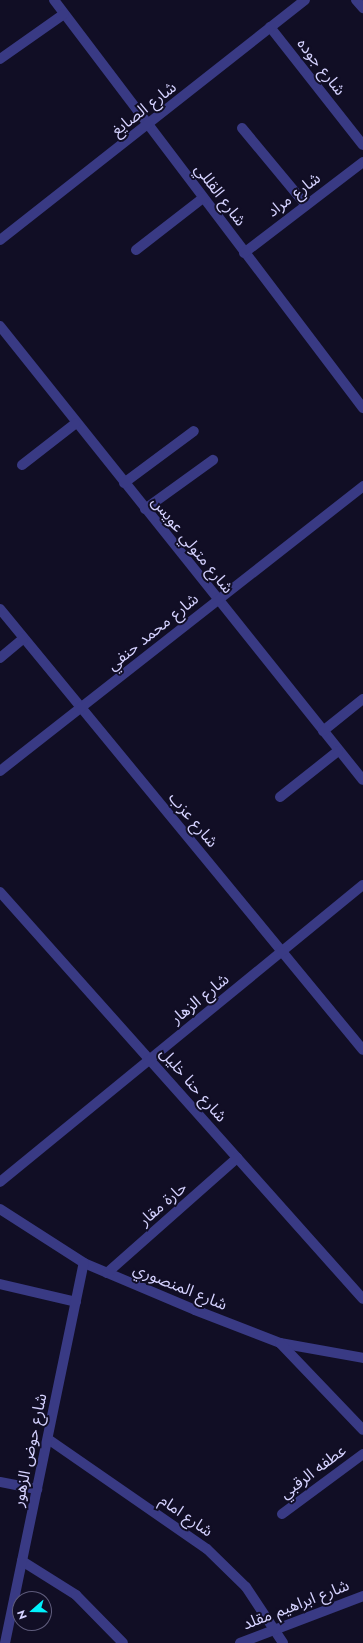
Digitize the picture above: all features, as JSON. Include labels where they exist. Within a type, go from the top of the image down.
[{"type":"street","name":"شارع القللي","points":[[54,0],[149,124],[244,253],[359,394],[363,408]]},
{"type":"street","name":"شارع الصايغ","points":[[0,240],[305,0]]},
{"type":"street","points":[[356,0],[363,8]]},
{"type":"street","points":[[0,59],[64,14]]},
{"type":"street","name":"شارع جوده","points":[[270,27],[363,145]]},
{"type":"street","points":[[242,128],[306,205]]},
{"type":"street","name":"شارع مراد","points":[[244,253],[363,162]]},
{"type":"street","points":[[136,250],[203,198]]},
{"type":"street","name":"شارع متولي عويس","points":[[0,326],[217,600],[363,780]]},
{"type":"street","points":[[22,465],[76,423]]},
{"type":"street","points":[[124,483],[194,431]]},
{"type":"street","points":[[145,509],[213,460]]},
{"type":"street","name":"شارع محمد حنفي","points":[[0,771],[81,709],[363,486]]},
{"type":"street","name":"شارع عزب","points":[[0,609],[363,1050]]},
{"type":"street","points":[[0,658],[24,639]]},
{"type":"street","points":[[323,731],[363,699]]},
{"type":"street","points":[[280,797],[338,751]]},
{"type":"street","name":"شارع الزهار","points":[[0,1182],[363,885]]},
{"type":"street","name":"شارع حنا خليل","points":[[0,892],[151,1059],[363,1299]]},
{"type":"street","name":"حارة مقار","points":[[107,1273],[237,1158]]},
{"type":"street","name":"شارع المنصوري","points":[[0,1209],[84,1262],[107,1273],[280,1343],[363,1358]]},
{"type":"street","name":"شارع حوض الزهور","points":[[5,1643],[84,1262]]},
{"type":"street","points":[[0,1284],[76,1302]]},
{"type":"street","points":[[280,1343],[363,1430]]},
{"type":"street","name":"شارع امام","points":[[48,1439],[207,1549],[246,1587],[278,1630],[283,1643]]},
{"type":"street","name":"عطفه الرقبي","points":[[282,1514],[363,1454]]},
{"type":"street","points":[[0,1482],[37,1490]]},
{"type":"street","points":[[22,1561],[76,1595],[123,1643]]},
{"type":"street","name":"شارع ابراهيم مقلد","points":[[240,1643],[278,1630],[363,1596]]}]
